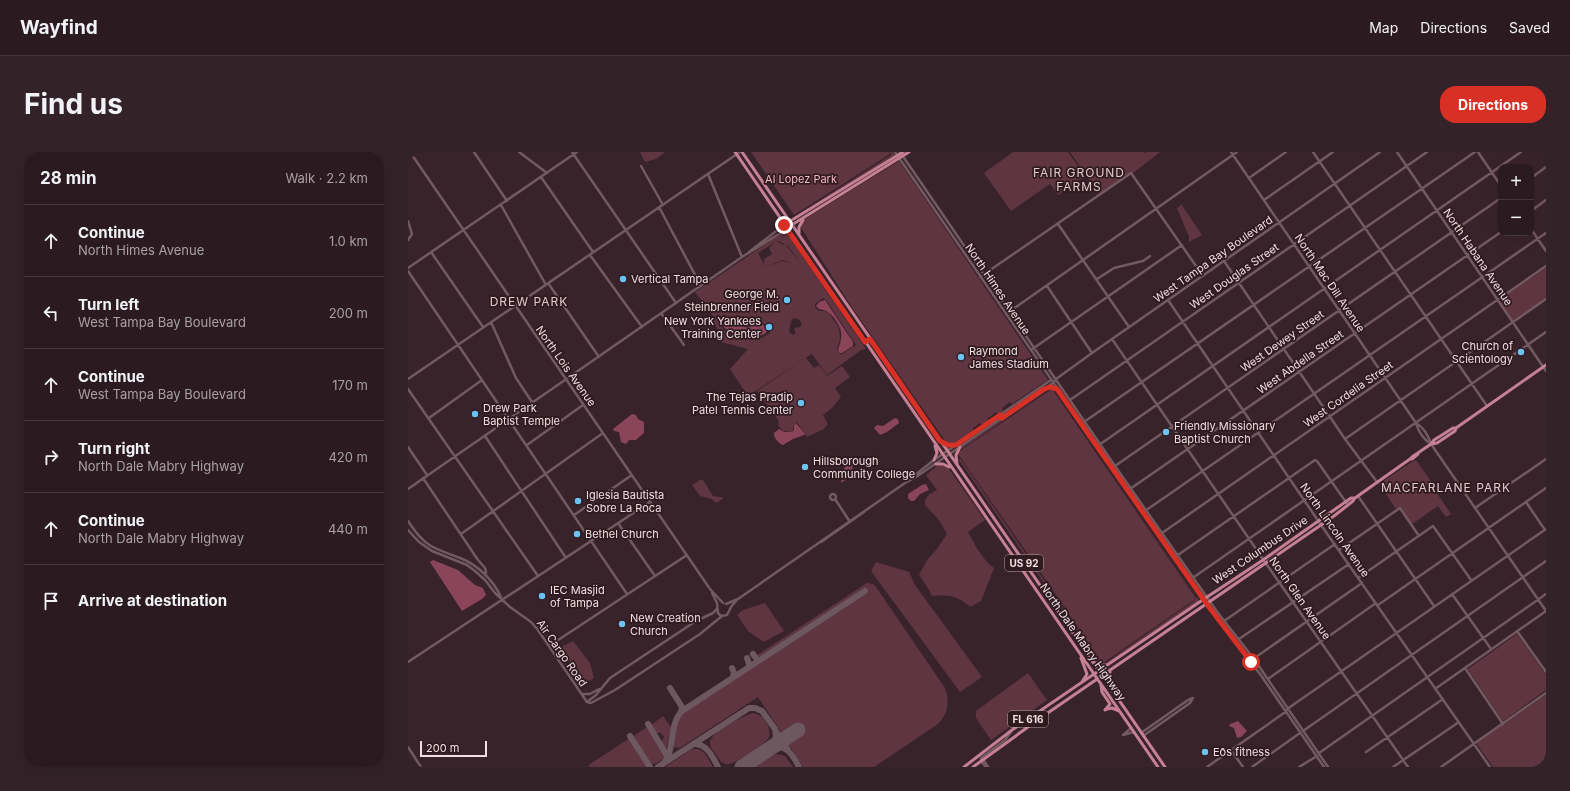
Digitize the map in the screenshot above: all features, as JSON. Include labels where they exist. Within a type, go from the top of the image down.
[{"type":"main road","points":[[784,225],[901,155],[909,152]]},
{"type":"main road","name":"North Dale Mabry Highway","points":[[738,153],[792,225],[1102,676]]},
{"type":"main road","name":"North Dale Mabry Highway","points":[[738,153],[784,225],[1158,767]]},
{"type":"main road","points":[[787,229],[857,185],[901,155]]},
{"type":"main road","points":[[800,237],[799,227],[804,218]]},
{"type":"main road","points":[[865,342],[870,339]]},
{"type":"main road","name":"West Columbus Drive","points":[[982,760],[1154,641],[1412,457],[1431,444],[1437,443],[1455,431],[1456,428],[1545,366]]},
{"type":"main road","points":[[940,441],[948,445],[956,445]]},
{"type":"main road","points":[[935,444],[935,462],[943,464],[952,470]]},
{"type":"main road","points":[[957,465],[956,455],[960,447]]},
{"type":"main road","points":[[1010,552],[1015,549]]},
{"type":"main road","name":"West Columbus Drive","points":[[964,767],[1012,730],[1205,598],[1264,562]]},
{"type":"main road","points":[[1150,636],[1154,641]]},
{"type":"main road","points":[[1079,652],[1087,674],[1080,684]]},
{"type":"main road","points":[[1091,661],[1100,665],[1109,665]]},
{"type":"main road","points":[[1110,670],[1108,680],[1114,694]]},
{"type":"main road","name":"US 92","points":[[1102,676],[1114,694]]},
{"type":"main road","points":[[1100,683],[1102,692],[1110,704],[1105,710],[1112,708],[1120,711]]},
{"type":"main road","name":"North Dale Mabry Highway","points":[[1114,694],[1165,767]]},
{"type":"main road","points":[[1131,728],[1143,736]]},
{"type":"main road","points":[[1154,761],[1158,758]]},
{"type":"main road","name":"FL 616","points":[[973,767],[982,760]]},
{"type":"street","points":[[408,157],[411,153],[416,152]]},
{"type":"street","points":[[474,152],[508,200]]},
{"type":"street","points":[[518,152],[547,173]]},
{"type":"street","points":[[577,152],[573,153],[547,173],[431,252],[408,270],[627,594]]},
{"type":"street","name":"North Himes Avenue","points":[[895,152],[901,155],[955,232],[1115,466],[1163,532],[1205,598]]},
{"type":"street","points":[[1006,314],[1157,209],[1232,153],[1237,152]]},
{"type":"street","points":[[1249,178],[1286,152]]},
{"type":"street","points":[[1313,152],[1487,406]]},
{"type":"street","points":[[1264,200],[1333,152]]},
{"type":"street","name":"West Tampa Bay Boulevard","points":[[730,609],[738,599],[943,456],[960,447],[1053,383],[1056,379],[1092,353],[1380,152]]},
{"type":"street","name":"North Habana Avenue","points":[[1396,152],[1482,278],[1545,366],[1546,371]]},
{"type":"street","name":"West Douglas Street","points":[[1070,400],[1427,152]]},
{"type":"street","points":[[1081,424],[1475,152]]},
{"type":"street","points":[[1478,152],[1498,181]]},
{"type":"street","points":[[1097,447],[1521,152]]},
{"type":"street","name":"North Lois Avenue","points":[[411,153],[710,589],[717,608]]},
{"type":"street","points":[[573,153],[676,303]]},
{"type":"street","points":[[408,379],[738,153]]},
{"type":"street","name":"North Mac Dill Avenue","points":[[1232,153],[1401,400],[1416,423],[1417,428],[1427,442],[1431,444],[1546,611]]},
{"type":"street","name":"North Himes Avenue","points":[[901,155],[951,234],[1118,478],[1190,579],[1287,710]]},
{"type":"street","points":[[641,166],[663,205]]},
{"type":"street","points":[[1534,176],[1546,167]]},
{"type":"street","points":[[980,277],[1132,173],[1203,276]]},
{"type":"street","points":[[708,174],[742,257]]},
{"type":"street","points":[[541,177],[593,252]]},
{"type":"street","name":"West Dewey Street","points":[[1112,469],[1498,200]]},
{"type":"street","points":[[1534,209],[1546,200]]},
{"type":"street","points":[[501,205],[547,284],[599,357]]},
{"type":"street","points":[[659,207],[701,286]]},
{"type":"street","points":[[408,221],[412,234],[408,240]]},
{"type":"street","points":[[1058,224],[1129,327]]},
{"type":"street","points":[[408,489],[701,286],[784,225]]},
{"type":"street","points":[[742,257],[787,229]]},
{"type":"street","points":[[951,234],[955,232]]},
{"type":"street","points":[[1534,233],[1546,251]]},
{"type":"street","points":[[1143,513],[1546,233]]},
{"type":"street","name":"West Abdella Street","points":[[1128,491],[1498,234]]},
{"type":"street","points":[[1031,350],[1182,245]]},
{"type":"street","points":[[431,252],[483,327]]},
{"type":"street","points":[[590,255],[642,327]]},
{"type":"street","points":[[1097,279],[1114,268],[1143,261],[1150,256]]},
{"type":"street","points":[[1224,261],[1345,439],[1377,482]]},
{"type":"street","name":"West Cordelia Street","points":[[1159,535],[1546,266]]},
{"type":"street","points":[[1047,286],[1092,353]]},
{"type":"street","points":[[1345,439],[1546,299]]},
{"type":"street","name":"North Lincoln Avenue","points":[[1168,300],[1334,544],[1489,767]]},
{"type":"street","points":[[661,313],[684,345]]},
{"type":"street","points":[[491,322],[516,378],[532,402]]},
{"type":"street","points":[[1190,579],[1546,332]]},
{"type":"street","name":"North Glen Avenue","points":[[1112,339],[1264,562],[1408,767]]},
{"type":"street","name":"West Tampa Bay Boulevard","points":[[948,453],[956,445],[1028,395],[1051,380],[1056,379]]},
{"type":"street","points":[[428,418],[482,380]]},
{"type":"street","points":[[1044,389],[1050,387],[1057,389]]},
{"type":"street","points":[[408,389],[538,576]]},
{"type":"street","points":[[527,445],[583,405]]},
{"type":"street","points":[[980,428],[982,432]]},
{"type":"street","points":[[461,534],[603,433]]},
{"type":"street","points":[[973,433],[976,436]]},
{"type":"street","points":[[485,436],[566,558]]},
{"type":"street","points":[[408,447],[427,475]]},
{"type":"street","points":[[1475,508],[1546,459]]},
{"type":"street","points":[[1175,557],[1315,460],[1347,504]]},
{"type":"street","points":[[574,514],[632,475]]},
{"type":"street","points":[[1118,478],[1122,476]]},
{"type":"street","points":[[423,478],[485,568],[485,575]]},
{"type":"street","points":[[1268,679],[1546,488]]},
{"type":"street","points":[[1357,497],[1434,606]]},
{"type":"street","points":[[835,499],[850,522]]},
{"type":"street","points":[[408,662],[650,502]]},
{"type":"street","points":[[1207,767],[1545,529],[1526,502]]},
{"type":"street","points":[[1339,550],[1400,508],[1419,536]]},
{"type":"street","name":"Air Cargo Road","points":[[408,521],[418,535],[431,546],[470,563],[485,575],[498,591],[502,600]]},
{"type":"street","points":[[618,523],[655,576]]},
{"type":"street","points":[[1358,578],[1433,526],[1471,580]]},
{"type":"street","name":"Air Cargo Road","points":[[408,530],[419,542],[432,551],[467,565],[475,571],[502,600],[531,622],[587,702]]},
{"type":"street","points":[[1224,620],[1334,544]]},
{"type":"street","points":[[549,646],[687,555]]},
{"type":"street","points":[[1252,767],[1546,561]]},
{"type":"street","points":[[1239,639],[1349,564]]},
{"type":"street","points":[[1238,644],[1250,658],[1254,659],[1362,583]]},
{"type":"street","name":"North Lois Avenue","points":[[710,589],[724,603]]},
{"type":"street","points":[[1452,594],[1491,650]]},
{"type":"street","points":[[1299,767],[1546,594]]},
{"type":"street","name":"West Tampa Bay Boulevard","points":[[724,603],[738,599]]},
{"type":"street","name":"North Himes Avenue","points":[[1208,602],[1254,659],[1317,754]]},
{"type":"street","points":[[724,603],[730,609],[727,615],[722,616],[704,631],[608,694],[591,703],[587,702],[596,695],[610,678],[724,603]]},
{"type":"street","points":[[717,608],[718,614],[722,616]]},
{"type":"street","points":[[1435,689],[1546,611]]},
{"type":"street","points":[[1518,631],[1546,672]]},
{"type":"street","points":[[1251,662],[1254,662],[1263,673]]},
{"type":"street","points":[[1465,668],[1503,724]]},
{"type":"street","points":[[601,688],[608,694]]},
{"type":"street","points":[[581,694],[590,694],[601,688]]},
{"type":"street","points":[[1441,767],[1546,693]]},
{"type":"street","points":[[1193,698],[1190,702],[1143,736],[1188,700],[1193,698]]},
{"type":"street","points":[[1366,752],[1443,699]]},
{"type":"street","points":[[1393,767],[1458,722]]},
{"type":"street","points":[[1131,728],[1123,735],[1134,732]]},
{"type":"street","points":[[987,767],[982,760],[982,757],[1005,740],[1012,730]]},
{"type":"street","points":[[408,747],[421,767]]},
{"type":"street","points":[[1231,750],[1243,767]]},
{"type":"street","points":[[1317,754],[1328,767]]},
{"type":"street","points":[[1317,754],[1324,767]]},
{"type":"green space","points":[[640,152],[665,152],[656,159],[645,162]]},
{"type":"green space","name":"Al Lopez Park","points":[[751,152],[889,152],[890,154],[794,215]]},
{"type":"green space","points":[[890,152],[893,152],[895,155],[794,217],[891,155]]},
{"type":"green space","points":[[1013,152],[1068,152],[1085,176],[1058,195],[1050,184],[1011,211],[984,173]]},
{"type":"green space","points":[[1070,152],[1160,152],[1133,173],[1131,172],[1099,194]]},
{"type":"green space","points":[[899,161],[1048,380],[1012,404],[1010,402],[1002,408],[1003,411],[998,414],[996,412],[987,419],[988,421],[983,425],[980,423],[973,428],[973,430],[975,430],[957,443],[946,442],[853,309],[800,226],[805,219]]},
{"type":"green space","points":[[1182,204],[1202,235],[1189,242],[1189,237],[1177,208]]},
{"type":"green space","points":[[785,231],[866,349],[861,350],[827,375],[812,354],[748,396],[730,369],[748,349],[721,342],[721,333],[715,325],[713,316],[695,292]],"holes":[[[775,242],[769,248],[772,254],[764,259],[766,267],[758,253]],[[785,245],[788,246],[802,265]],[[783,260],[791,263],[783,261],[766,267]],[[823,298],[826,300],[856,345],[842,354],[839,354],[837,350],[840,339],[839,328],[829,313],[819,311],[815,307],[815,304]],[[794,318],[800,320],[802,325],[794,329],[796,333],[793,335],[789,332],[791,321]],[[757,321],[764,324],[770,333],[762,338],[738,336],[727,332],[722,328],[720,322],[730,322],[748,327]]]},
{"type":"green space","points":[[1546,268],[1546,298],[1513,321],[1499,300]]},
{"type":"green space","name":"The Tejas Pradip Patel Tennis Center","points":[[806,358],[814,368],[819,365],[827,376],[842,366],[850,377],[835,388],[841,397],[832,408],[823,415],[828,424],[824,429],[807,437],[797,422],[794,424],[793,431],[783,431],[778,425],[779,421],[757,391]]},
{"type":"green space","points":[[1051,388],[962,449],[961,448],[1045,390]]},
{"type":"green space","points":[[1052,389],[1195,597],[1194,600],[1103,663],[958,454],[960,451]]},
{"type":"green space","points":[[1054,389],[1199,601],[1107,664],[1104,664],[1194,601],[1196,597]]},
{"type":"green space","points":[[960,458],[1101,663],[1104,664],[1100,664],[959,460]]},
{"type":"green space","points":[[1416,460],[1433,484],[1432,486],[1451,514],[1446,517],[1438,506],[1412,524],[1400,507],[1396,509],[1379,484]]},
{"type":"green space","points":[[942,465],[949,469],[985,520],[968,532],[982,556],[994,568],[981,601],[970,607],[957,598],[932,596],[919,575],[927,560],[937,549],[947,534],[939,520],[925,505],[925,502],[930,494],[937,490],[926,475],[937,466]]},
{"type":"green space","points":[[700,480],[703,480],[713,496],[724,498],[716,503],[712,499],[700,496],[692,485]]},
{"type":"green space","points":[[876,562],[909,572],[915,585],[982,677],[960,692],[871,571]]},
{"type":"green space","points":[[867,583],[873,584],[876,587],[945,688],[948,702],[946,712],[938,724],[874,767],[803,767],[789,745],[802,736],[794,724],[781,732],[758,697],[680,748],[674,747],[674,730],[682,714],[867,592],[864,589],[760,657],[756,656]]},
{"type":"green space","points":[[765,603],[784,631],[764,642],[748,631],[737,615],[743,610]]},
{"type":"green space","points":[[1517,634],[1546,675],[1546,690],[1503,721],[1468,669]]},
{"type":"green space","points":[[573,641],[590,663],[594,678],[585,684],[559,648]]},
{"type":"green space","points":[[1028,673],[1047,700],[991,740],[976,718],[976,711]]},
{"type":"green space","points":[[1546,695],[1546,767],[1493,767],[1477,744],[1478,742]]},
{"type":"green space","points":[[753,713],[764,719],[769,731],[768,739],[741,759],[730,764],[723,763],[711,747],[710,742],[712,738],[721,729],[742,717]]},
{"type":"green space","points":[[663,716],[671,727],[666,750],[661,743],[664,737],[661,733],[656,733],[651,725]]},
{"type":"green space","points":[[647,727],[664,754],[663,759],[655,764],[650,763],[632,737]]},
{"type":"green space","points":[[630,738],[647,767],[588,767],[590,764]]},
{"type":"green space","points":[[692,749],[702,751],[713,767],[665,767]]},
{"type":"green space","points":[[777,754],[785,756],[793,767],[755,767],[774,755]]},
{"type":"shaded area","points":[[825,300],[853,342],[853,346],[842,353],[839,353],[838,350],[841,340],[841,330],[839,326],[831,314],[819,309],[816,306],[819,302]]},
{"type":"shaded area","points":[[757,322],[765,326],[767,329],[766,333],[749,337],[730,332],[722,324],[735,324],[748,328]]},
{"type":"shaded area","points":[[632,414],[636,415],[638,419],[644,422],[644,433],[636,440],[629,440],[626,444],[621,442],[619,432],[614,431],[613,429]]},
{"type":"shaded area","points":[[895,418],[898,419],[899,423],[887,432],[880,435],[874,428],[877,425],[883,426]]},
{"type":"shaded area","points":[[796,423],[805,434],[804,435],[783,445],[775,438],[774,433],[779,429],[784,432],[792,432]]},
{"type":"shaded area","points":[[847,463],[854,464],[852,468],[856,473],[841,483],[843,471]]},
{"type":"shaded area","points":[[926,484],[929,490],[920,494],[914,501],[911,501],[908,498],[908,494]]},
{"type":"shaded area","points":[[433,560],[458,570],[475,585],[483,588],[486,595],[462,611],[430,562]]},
{"type":"shaded area","points":[[1238,721],[1247,731],[1241,737],[1237,738],[1234,728],[1229,726],[1230,724]]},
{"type":"taxiway","points":[[663,764],[669,752],[675,723],[682,711],[865,591]]},
{"type":"taxiway","points":[[753,654],[758,661]]},
{"type":"taxiway","points":[[747,658],[749,667]]},
{"type":"taxiway","points":[[732,668],[734,673],[733,677]]},
{"type":"taxiway","points":[[670,688],[682,707],[681,712]]},
{"type":"taxiway","points":[[658,767],[749,708],[755,708],[762,711],[775,729],[776,737],[771,747]]},
{"type":"taxiway","points":[[648,724],[666,754],[667,759]]},
{"type":"taxiway","points":[[776,731],[788,750]]},
{"type":"taxiway","points":[[630,736],[650,767]]},
{"type":"taxiway","points":[[694,744],[698,744],[706,748],[718,767]]},
{"type":"taxiway","points":[[771,747],[781,747],[788,751],[799,767]]},
{"type":"taxiway","points":[[741,767],[755,757]]},
{"type":"runway","points":[[742,767],[798,730]]},
{"type":"place","name":"Vertical Tampa","points":[[623,279]]},
{"type":"place","name":"George M. Steinbrenner Field","points":[[787,300]]},
{"type":"place","name":"New York Yankees Training Center","points":[[769,327]]},
{"type":"place","name":"Church of Scientology","points":[[1521,352]]},
{"type":"place","name":"Raymond James Stadium","points":[[961,357]]},
{"type":"place","name":"The Tejas Pradip Patel Tennis Center","points":[[801,403]]},
{"type":"place","name":"Drew Park Baptist Temple","points":[[475,414]]},
{"type":"place","name":"Friendly Missionary Baptist Church","points":[[1166,432]]},
{"type":"place","name":"Hillsborough Community College","points":[[805,467]]},
{"type":"place","name":"Iglesia Bautista Sobre La Roca","points":[[578,501]]},
{"type":"place","name":"Bethel Church","points":[[577,534]]},
{"type":"place","name":"IEC Masjid of Tampa","points":[[542,596]]},
{"type":"place","name":"New Creation Church","points":[[622,624]]},
{"type":"place","name":"Eōs fitness","points":[[1205,752]]},
{"type":"district","name":"FAIR GROUND FARMS","points":[[1079,179]]},
{"type":"district","name":"DREW PARK","points":[[529,301]]},
{"type":"district","name":"MACFARLANE PARK","points":[[1446,487]]},
{"type":"route","points":[[784,225],[865,342],[870,339],[940,441],[952,446],[956,445],[1000,415],[1002,418],[1044,389],[1053,387],[1057,389],[1209,607],[1251,662]]}]
